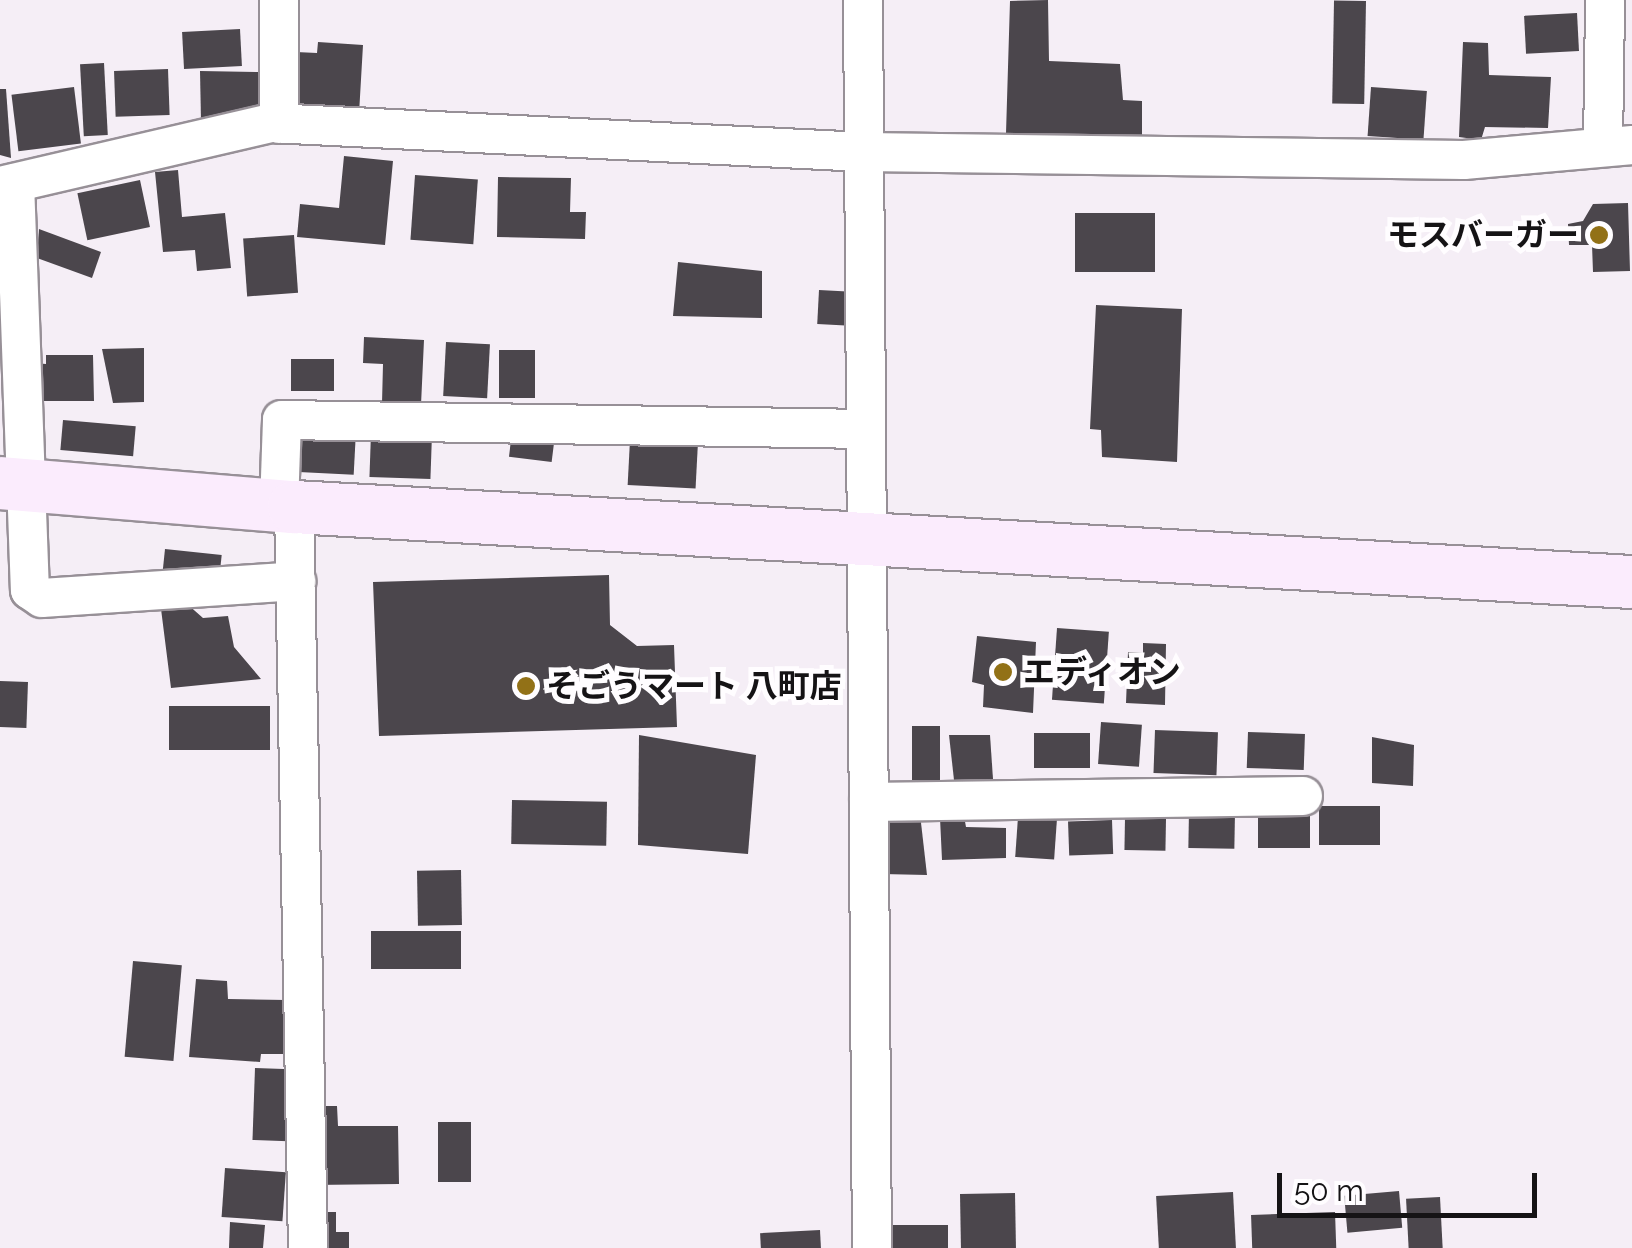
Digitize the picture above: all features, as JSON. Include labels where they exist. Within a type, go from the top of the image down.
[{"type":"street","points":[[279,0],[279,124]]},
{"type":"street","points":[[863,0],[872,1248]]},
{"type":"street","points":[[296,581],[42,598],[30,590],[11,484],[8,184],[279,124],[864,152],[1464,160],[1618,146],[1604,0]]},
{"type":"street","points":[[308,1248],[296,581],[282,420],[866,429]]},
{"type":"street","points":[[11,484],[287,507],[1632,582]]},
{"type":"street","points":[[868,802],[1303,796]]},
{"type":"building","points":[[1048,0],[1049,61],[1120,64],[1123,100],[1142,101],[1142,140],[1006,133],[1010,1]]},
{"type":"building","points":[[1334,0],[1366,1],[1364,104],[1332,103]]},
{"type":"building","points":[[1577,13],[1579,51],[1526,54],[1524,16]]},
{"type":"building","points":[[240,29],[242,66],[184,69],[182,32]]},
{"type":"building","points":[[318,42],[363,45],[359,114],[293,110],[296,52],[317,53]]},
{"type":"building","points":[[1463,42],[1488,43],[1489,75],[1551,77],[1548,128],[1485,127],[1481,140],[1459,137]]},
{"type":"building","points":[[104,63],[108,135],[84,136],[80,64]]},
{"type":"building","points":[[168,69],[170,115],[116,117],[114,71]]},
{"type":"building","points":[[200,71],[259,72],[260,115],[201,121]]},
{"type":"building","points":[[74,87],[81,144],[18,151],[11,95]]},
{"type":"building","points":[[1371,87],[1427,91],[1423,140],[1368,136]]},
{"type":"building","points":[[0,89],[6,89],[11,158],[0,155]]},
{"type":"building","points":[[344,156],[393,161],[385,245],[297,237],[300,204],[339,208]]},
{"type":"building","points":[[178,170],[182,217],[225,213],[231,268],[197,271],[195,250],[163,252],[155,172]]},
{"type":"building","points":[[415,175],[478,179],[473,244],[410,240]]},
{"type":"building","points":[[498,177],[571,178],[570,212],[586,212],[585,239],[497,237]]},
{"type":"building","points":[[140,180],[150,227],[87,240],[77,193]]},
{"type":"building","name":"モスバーガー","points":[[1628,203],[1630,271],[1593,272],[1592,245],[1569,245],[1568,224],[1583,221],[1593,204]]},
{"type":"building","points":[[1075,213],[1155,213],[1155,272],[1075,272]]},
{"type":"building","points":[[39,229],[101,252],[92,278],[37,258]]},
{"type":"building","points":[[294,235],[298,293],[247,296],[243,239]]},
{"type":"building","points":[[678,262],[762,271],[762,318],[673,316]]},
{"type":"building","points":[[819,290],[852,292],[850,326],[817,324]]},
{"type":"building","points":[[1096,305],[1182,309],[1177,462],[1102,457],[1101,430],[1090,429]]},
{"type":"building","points":[[364,337],[424,340],[421,405],[382,403],[383,364],[363,363]]},
{"type":"building","points":[[446,342],[490,344],[487,398],[443,396]]},
{"type":"building","points":[[144,348],[144,402],[113,403],[102,349]]},
{"type":"building","points":[[499,350],[535,350],[535,398],[499,398]]},
{"type":"building","points":[[46,355],[93,355],[94,401],[34,401],[34,363],[46,364]]},
{"type":"building","points":[[291,359],[334,359],[334,391],[291,391]]},
{"type":"building","points":[[63,420],[136,426],[133,456],[60,450]]},
{"type":"building","points":[[301,429],[356,432],[354,475],[299,472]]},
{"type":"building","points":[[512,432],[555,437],[552,462],[509,457]]},
{"type":"building","points":[[371,433],[432,435],[430,479],[369,477]]},
{"type":"building","points":[[630,440],[698,444],[696,488],[628,485]]},
{"type":"building","points":[[165,549],[222,555],[220,575],[163,569]]},
{"type":"building","name":"そごうマート 八町店","points":[[609,575],[610,625],[637,646],[674,645],[677,727],[379,736],[373,582]]},
{"type":"building","points":[[178,596],[203,618],[228,616],[234,647],[261,679],[171,688],[160,601]]},
{"type":"building","points":[[1057,628],[1109,632],[1104,703],[1052,700]]},
{"type":"building","points":[[977,636],[1036,642],[1033,713],[983,707],[984,685],[972,682]]},
{"type":"building","points":[[1143,643],[1166,644],[1165,705],[1126,703],[1128,652],[1143,653]]},
{"type":"building","points":[[0,681],[28,682],[26,728],[0,727]]},
{"type":"building","points":[[169,706],[270,706],[270,750],[169,750]]},
{"type":"building","points":[[1101,722],[1142,725],[1139,767],[1098,764]]},
{"type":"building","points":[[912,726],[940,726],[940,780],[912,780]]},
{"type":"building","points":[[1155,730],[1218,732],[1216,775],[1153,773]]},
{"type":"building","points":[[1248,732],[1305,734],[1304,770],[1247,768]]},
{"type":"building","points":[[1034,733],[1090,733],[1090,768],[1034,768]]},
{"type":"building","points":[[639,735],[756,755],[748,854],[638,845]]},
{"type":"building","points":[[949,735],[990,735],[993,779],[954,780]]},
{"type":"building","points":[[1372,737],[1414,745],[1413,786],[1372,783]]},
{"type":"building","points":[[512,800],[607,802],[606,846],[511,844]]},
{"type":"building","points":[[1319,806],[1380,806],[1380,845],[1319,845]]},
{"type":"building","points":[[1258,809],[1310,809],[1310,848],[1258,848]]},
{"type":"building","points":[[1189,811],[1235,812],[1234,849],[1188,848]]},
{"type":"building","points":[[880,814],[920,814],[927,875],[882,874]]},
{"type":"building","points":[[964,816],[966,827],[1006,828],[1006,858],[942,860],[940,818]]},
{"type":"building","points":[[1018,817],[1057,820],[1054,860],[1015,857]]},
{"type":"building","points":[[1125,818],[1166,819],[1165,851],[1124,850]]},
{"type":"building","points":[[1112,820],[1113,854],[1069,856],[1068,822]]},
{"type":"building","points":[[461,870],[462,925],[418,926],[417,871]]},
{"type":"building","points":[[371,931],[461,931],[461,969],[371,969]]},
{"type":"building","points":[[133,961],[182,965],[173,1061],[125,1057]]},
{"type":"building","points":[[196,979],[227,981],[228,999],[286,1000],[283,1054],[261,1054],[260,1062],[189,1057]]},
{"type":"building","points":[[255,1068],[291,1069],[288,1141],[252,1140]]},
{"type":"building","points":[[311,1106],[337,1106],[338,1126],[398,1126],[399,1184],[312,1185]]},
{"type":"building","points":[[438,1122],[471,1122],[471,1182],[438,1182]]},
{"type":"building","points":[[225,1168],[286,1172],[282,1221],[222,1217]]},
{"type":"building","points":[[1399,1191],[1402,1228],[1347,1233],[1344,1196]]},
{"type":"building","points":[[1233,1192],[1236,1248],[1159,1248],[1156,1196]]},
{"type":"building","points":[[1015,1193],[1016,1248],[961,1248],[960,1194]]},
{"type":"building","points":[[1440,1197],[1443,1248],[1409,1248],[1406,1199]]},
{"type":"building","points":[[317,1212],[336,1212],[336,1232],[349,1232],[349,1248],[317,1248]]},
{"type":"building","points":[[1335,1212],[1336,1248],[1252,1248],[1251,1215]]},
{"type":"building","points":[[230,1222],[265,1225],[263,1248],[229,1248]]},
{"type":"building","points":[[880,1225],[948,1225],[948,1248],[880,1248]]},
{"type":"building","points":[[820,1230],[821,1248],[761,1248],[760,1233]]},
{"type":"place","name":"モスバーガー","points":[[1599,235]]},
{"type":"place","name":"エディオン","points":[[1003,672]]},
{"type":"place","name":"そごうマート 八町店","points":[[526,686]]}]
